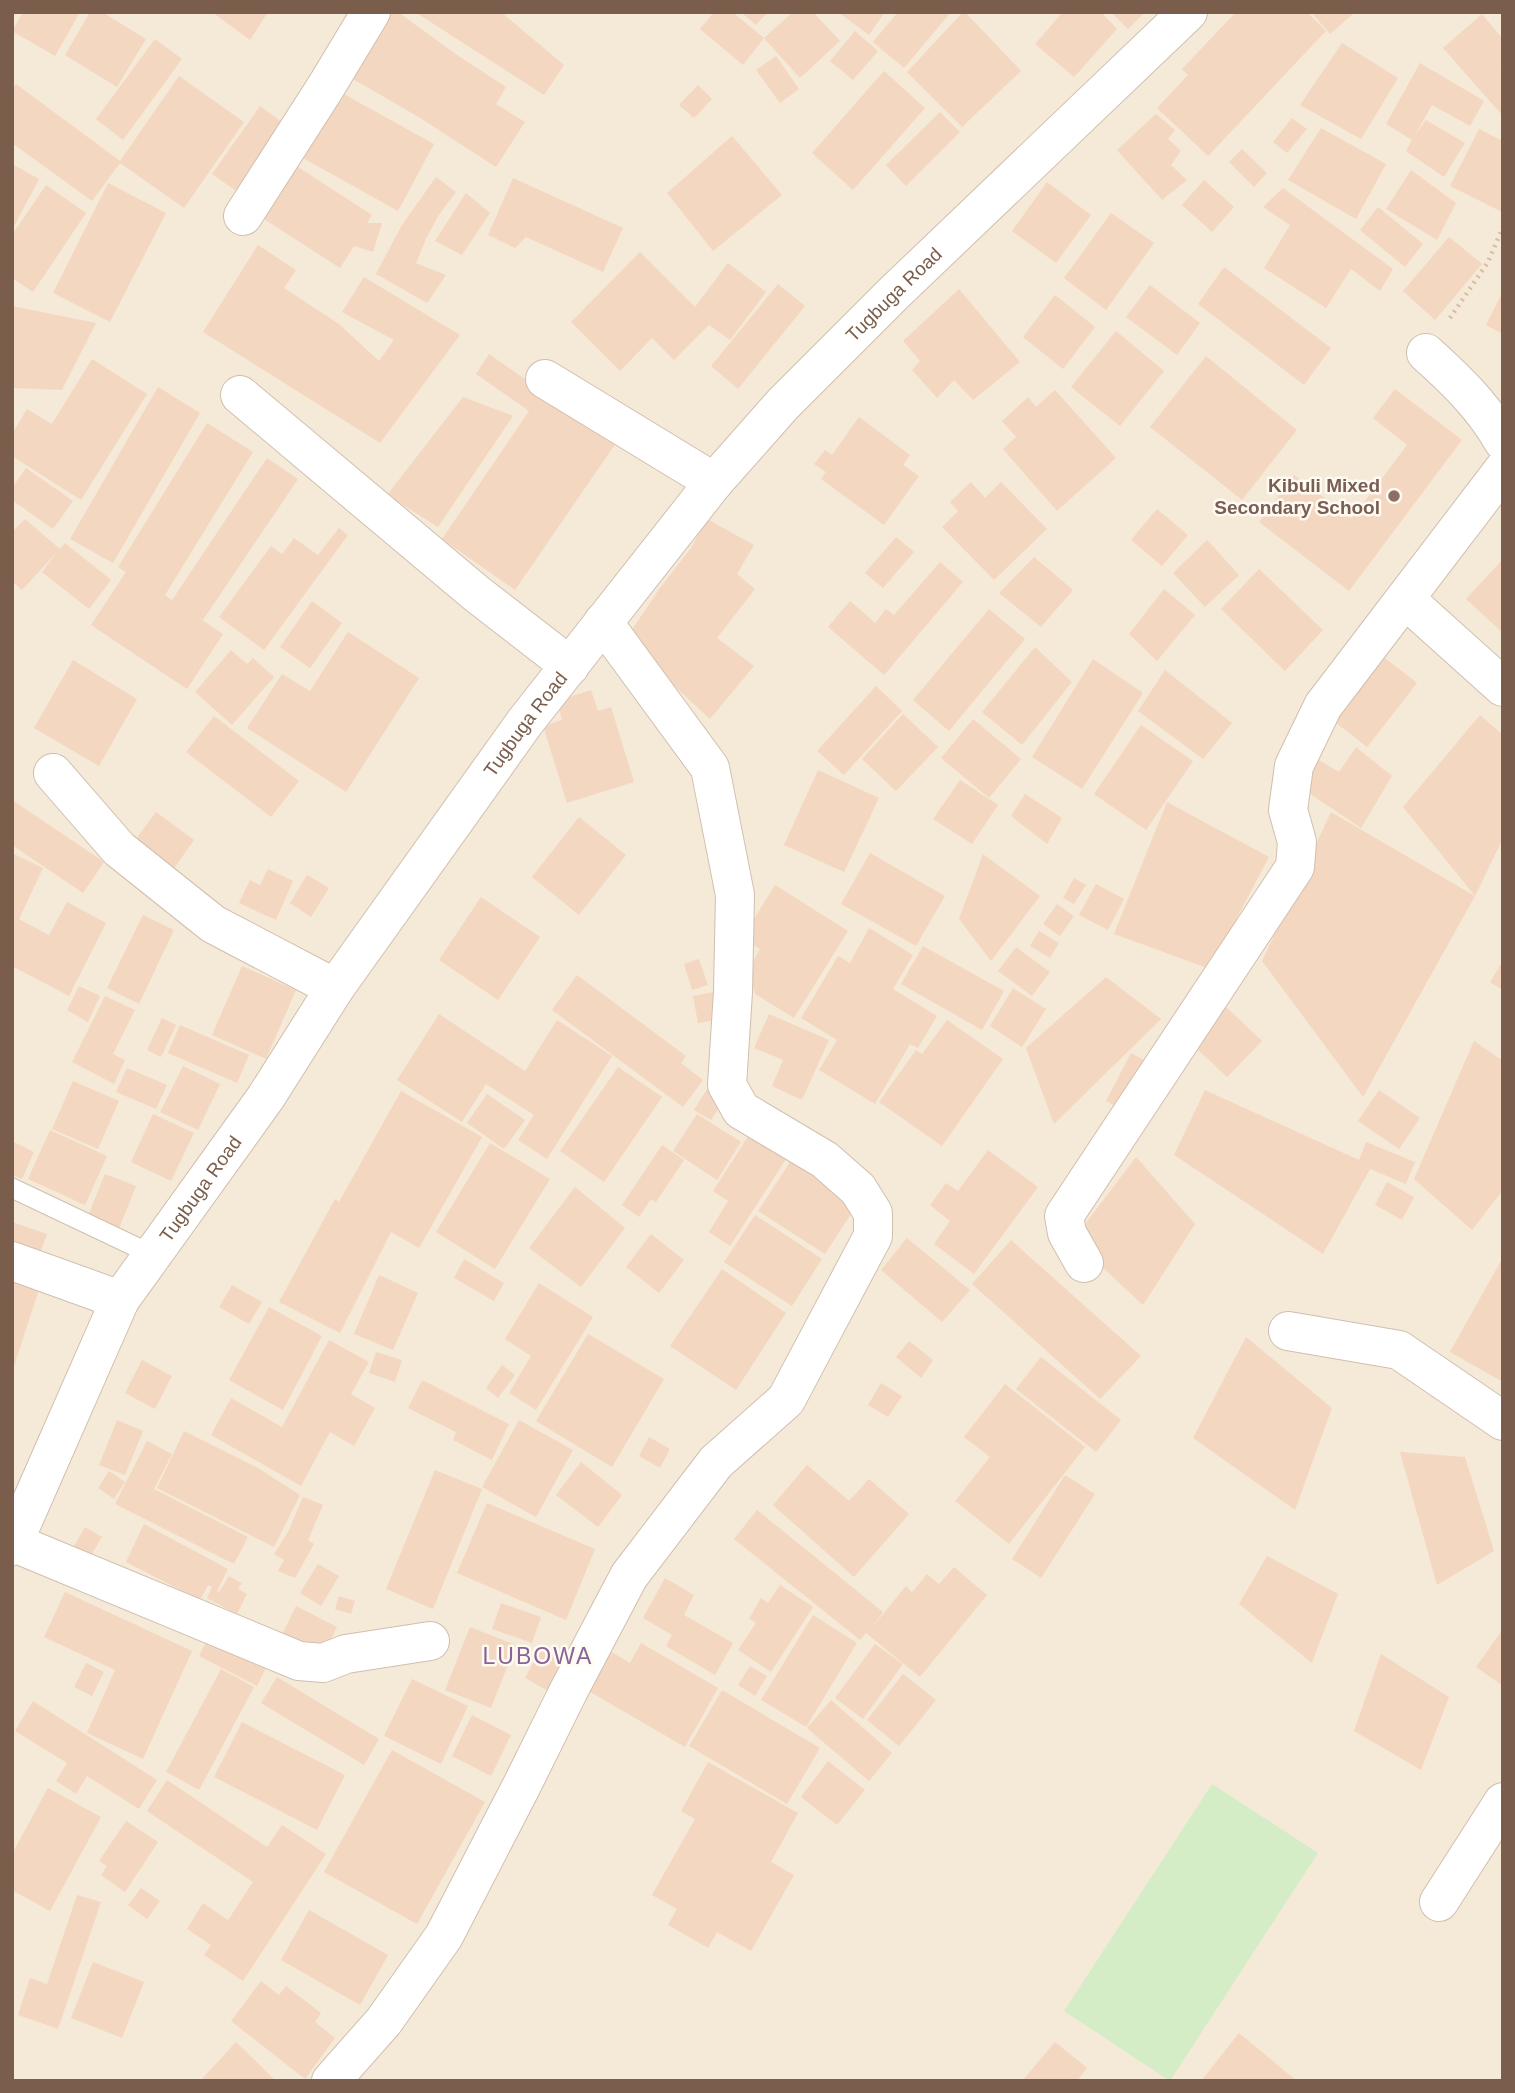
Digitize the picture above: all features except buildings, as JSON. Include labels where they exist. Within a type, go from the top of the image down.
[{"type":"street","points":[[243,216],[371,12]]},
{"type":"street","name":"Tugbuga Road","points":[[13,1544],[120,1300],[266,1097],[335,988],[525,722],[714,482],[783,404],[894,293],[1188,12]]},
{"type":"street","points":[[1426,353],[1459,383],[1492,422],[1503,441]]},
{"type":"street","points":[[545,379],[714,482]]},
{"type":"street","points":[[240,395],[418,545],[570,666]]},
{"type":"street","points":[[1084,1263],[1067,1233],[1064,1216],[1294,867],[1297,842],[1288,810],[1294,766],[1323,706],[1503,470]]},
{"type":"street","points":[[1405,599],[1503,687]]},
{"type":"street","points":[[331,2081],[384,2021],[444,1936],[629,1576],[716,1462],[786,1400],[873,1236],[873,1213],[858,1189],[825,1160],[741,1110],[727,1085],[733,992],[734,895],[710,768],[603,622]]},
{"type":"street","points":[[53,773],[119,849],[213,924],[335,988]]},
{"type":"street","points":[[12,1261],[120,1300]]},
{"type":"street","points":[[1288,1331],[1399,1350],[1503,1421]]},
{"type":"street","points":[[13,1544],[299,1661],[323,1664],[346,1654],[430,1641]]},
{"type":"street","points":[[1439,1902],[1503,1802]]},
{"type":"lane","points":[[12,1188],[153,1255]]},
{"type":"path","points":[[1426,353],[1488,262],[1503,227]]},
{"type":"shaded area","points":[[12,12],[1503,12],[1503,2081],[12,2081]]},
{"type":"green space","points":[[1212,1784],[1318,1853],[1170,2081],[1064,2011]]},
{"type":"place","name":"Kibuli Mixed Secondary School","points":[[1394,496]]},
{"type":"district","name":"LUBOWA","points":[[538,1656]]}]
